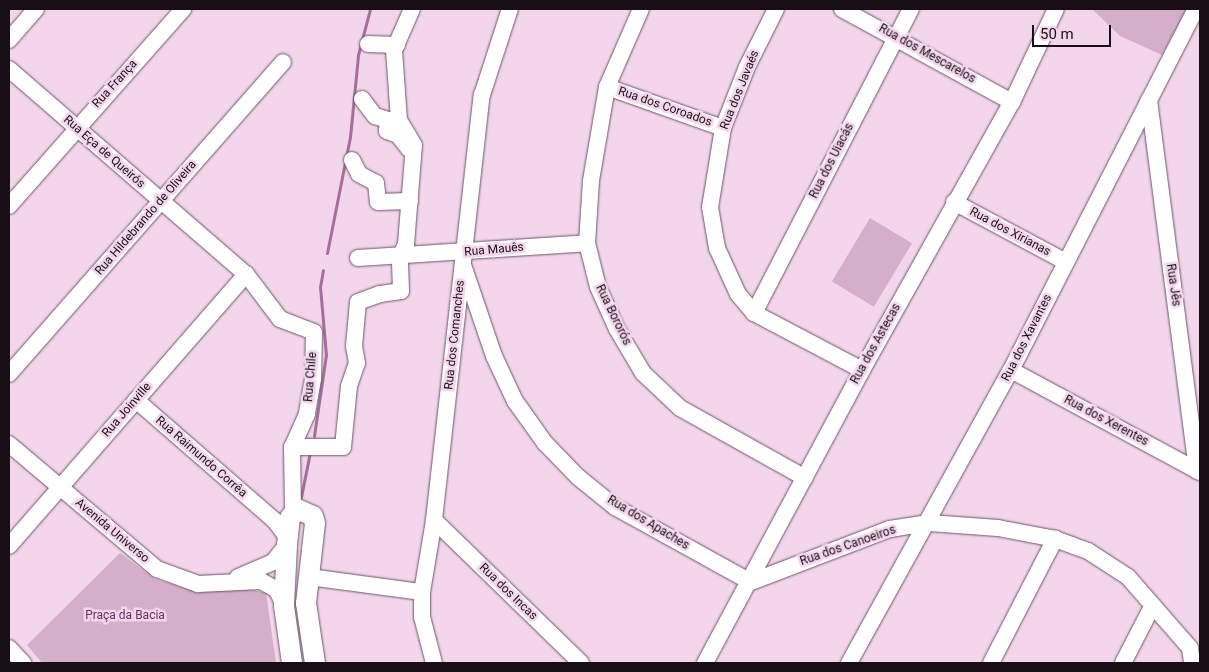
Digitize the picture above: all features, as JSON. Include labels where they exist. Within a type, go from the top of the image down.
[{"type":"main road","points":[[292,663],[284,606],[288,541],[292,514],[308,513],[315,523],[306,603],[315,663]]},
{"type":"street","name":"Rua França","points":[[9,206],[183,9]]},
{"type":"street","points":[[292,447],[343,447],[349,386],[357,363],[354,346],[358,302],[380,294],[401,291],[400,256],[406,244],[414,145],[399,120],[397,45],[412,9]]},
{"type":"street","name":"Rua dos Comanches","points":[[434,663],[422,617],[422,592],[434,520],[482,95],[510,9]]},
{"type":"street","name":"Rua Bororós","points":[[641,9],[607,86],[591,182],[587,243],[598,287],[617,329],[643,373],[680,408],[805,478]]},
{"type":"street","name":"Rua dos Javaés","points":[[776,9],[746,67],[723,128],[710,207],[717,248],[738,294],[754,313],[862,370]]},
{"type":"street","name":"Rua dos Mescarelos","points":[[842,9],[896,36],[1012,102]]},
{"type":"street","name":"Rua dos Uiacás","points":[[754,313],[911,9]]},
{"type":"street","name":"Rua dos Astecas","points":[[705,663],[751,582],[862,370],[954,202],[1012,102],[1056,9]]},
{"type":"street","points":[[1049,25],[1064,9]]},
{"type":"street","name":"Rua dos Xavantes","points":[[849,663],[929,523],[1011,370],[1196,9]]},
{"type":"street","points":[[9,40],[27,12]]},
{"type":"street","points":[[368,44],[397,45]]},
{"type":"street","name":"Rua Hildebrando de Oliveira","points":[[9,374],[284,62]]},
{"type":"street","name":"Rua Eça de Queirós","points":[[9,69],[246,274]]},
{"type":"street","name":"Rua dos Coroados","points":[[607,86],[723,128]]},
{"type":"street","points":[[362,99],[375,116],[388,120],[387,131],[398,135],[413,155]]},
{"type":"street","name":"Rua Jês","points":[[1148,100],[1199,471]]},
{"type":"street","points":[[352,160],[359,174],[376,184],[378,202],[410,200]]},
{"type":"street","name":"Rua dos Xirianas","points":[[954,202],[1066,262]]},
{"type":"street","name":"Rua Mauês","points":[[358,258],[400,256],[463,259],[587,243]]},
{"type":"street","name":"Rua dos Apaches","points":[[463,259],[494,356],[515,400],[545,443],[578,477],[616,507],[751,582]]},
{"type":"street","name":"Rua Joinville","points":[[9,546],[246,274]]},
{"type":"street","name":"Rua Chile","points":[[246,274],[280,319],[314,332],[313,379],[307,414],[292,447],[292,514]]},
{"type":"street","name":"Rua dos Xerentes","points":[[1011,370],[1199,471]]},
{"type":"street","name":"Rua Raimundo Corrêa","points":[[136,400],[267,513],[288,541]]},
{"type":"street","name":"Avenida Universo","points":[[9,444],[158,569],[198,584],[229,580]]},
{"type":"street","name":"Rua Raimundo Corrêa","points":[[267,513],[292,514]]},
{"type":"street","name":"Rua dos Incas","points":[[434,520],[581,663]]},
{"type":"street","name":"Rua dos Canoeiros","points":[[751,582],[890,530],[929,523],[998,528],[1055,539],[1088,551],[1128,577],[1194,651]]},
{"type":"street","points":[[991,663],[1055,539]]},
{"type":"street","points":[[229,580],[273,562],[288,541]]},
{"type":"street","points":[[309,577],[422,592]]},
{"type":"street","points":[[229,580],[267,584],[277,590],[284,606]]},
{"type":"street","points":[[1123,663],[1153,605]]},
{"type":"street","points":[[9,648],[23,663]]},
{"type":"green space","points":[[1092,9],[1187,9],[1162,55],[1120,36]]},
{"type":"green space","points":[[870,218],[912,243],[874,307],[832,281]]},
{"type":"green space","name":"Praça da Bacia","points":[[120,553],[155,579],[197,592],[224,583],[266,593],[276,663],[42,663],[27,645]]},
{"type":"waterway","points":[[327,253],[350,137],[358,55],[370,9]]},
{"type":"waterway","points":[[314,436],[326,355],[320,287],[323,270]]},
{"type":"waterway","points":[[301,497],[310,452]]}]
